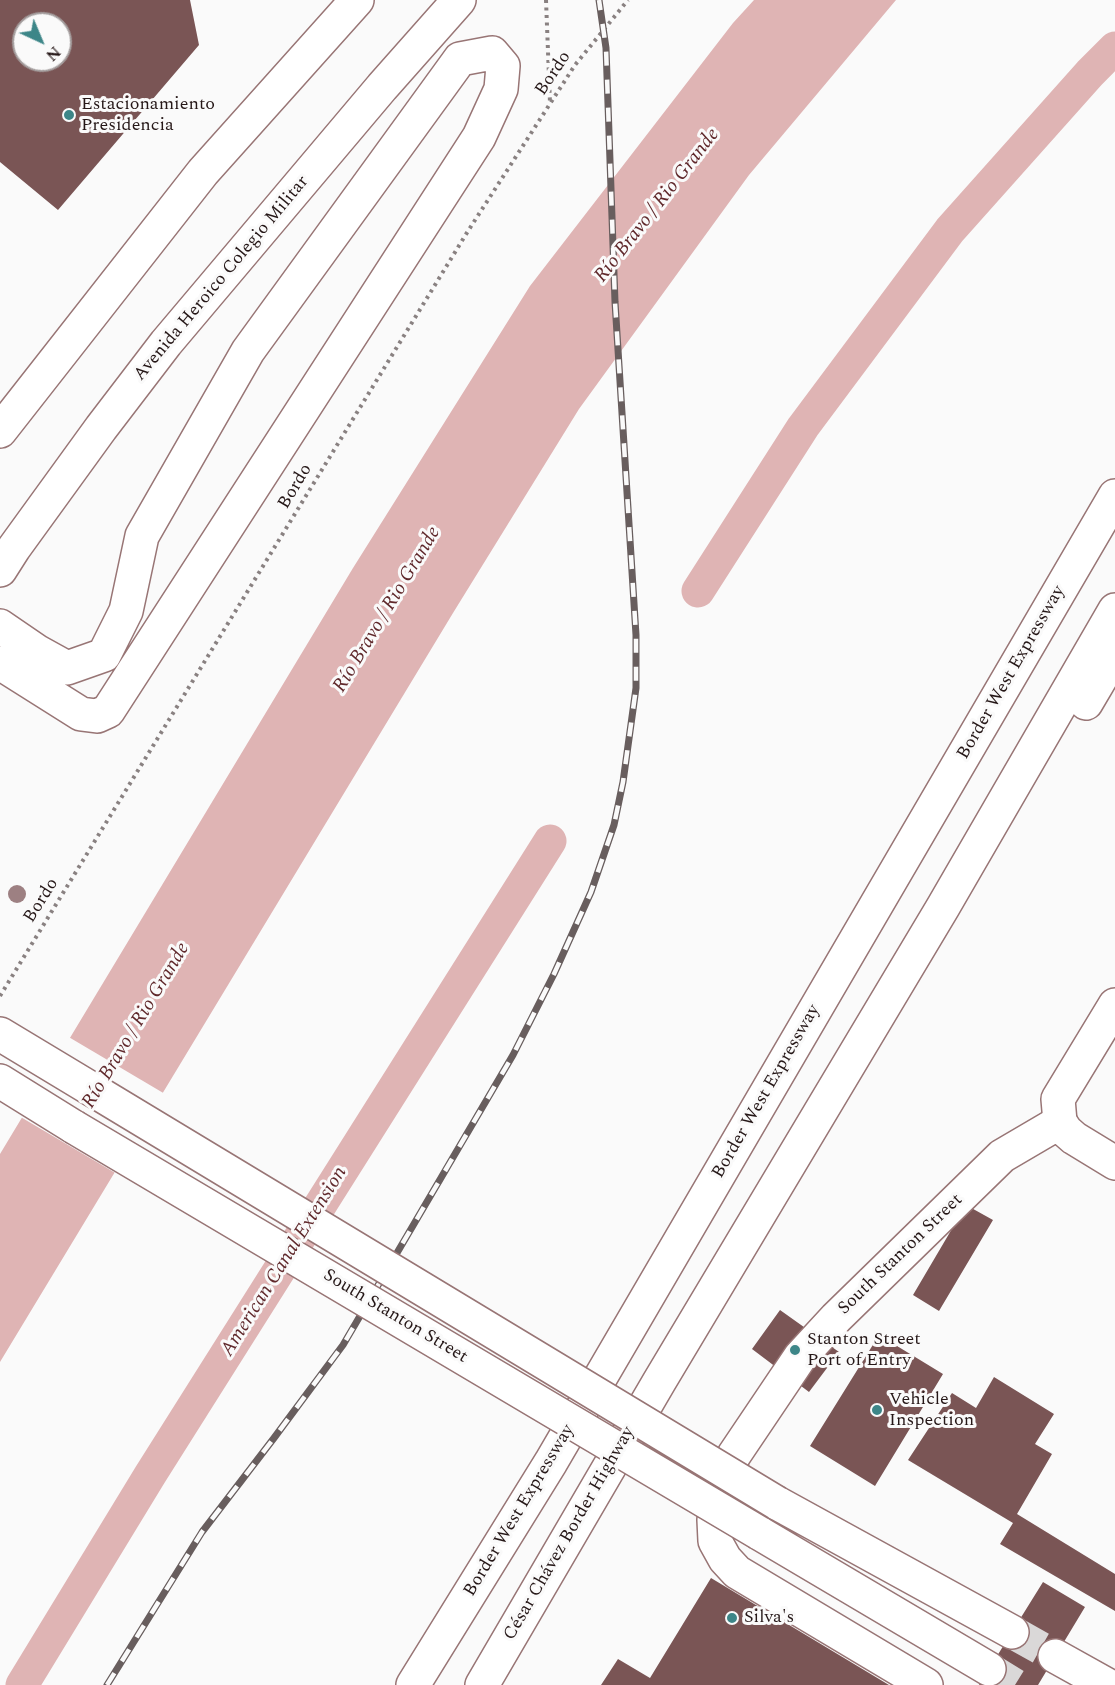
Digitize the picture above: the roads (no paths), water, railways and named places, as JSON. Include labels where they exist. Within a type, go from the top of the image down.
[{"type":"main road","points":[[0,431],[202,172],[357,0]]},
{"type":"main road","name":"Avenida Heroico Colegio Militar","points":[[0,570],[88,446],[166,343],[382,87],[459,0]]},
{"type":"main road","points":[[0,626],[38,652],[67,668],[104,655],[126,611],[142,536],[249,351],[460,59],[492,52],[503,66],[501,89],[479,137],[108,711],[97,716],[81,714],[0,663]]},
{"type":"main road","name":"Border West Expressway","points":[[413,1685],[551,1461],[1115,496]]},
{"type":"main road","points":[[659,1382],[931,927],[1115,610]]},
{"type":"main road","points":[[659,1382],[771,1237],[1106,669],[1115,660]]},
{"type":"main road","points":[[1115,1005],[1058,1099],[1060,1122],[1066,1131],[1115,1162]]},
{"type":"main road","points":[[0,1034],[777,1503],[1012,1632]]},
{"type":"main road","name":"South Stanton Street","points":[[0,1082],[989,1669]]},
{"type":"main road","name":"South Stanton Street","points":[[926,1685],[737,1572],[725,1559],[715,1541],[714,1520],[719,1488],[734,1455],[800,1357],[836,1318],[1002,1156],[1060,1122]]},
{"type":"main road","name":"César Chávez Border Highway","points":[[482,1685],[659,1382]]},
{"type":"main road","points":[[1055,1656],[1107,1685]]},
{"type":"water","name":"Río Bravo / Rio Grande","points":[[754,0],[896,0],[749,175],[579,409],[0,1362],[0,1154],[353,568],[530,286],[733,23]]},
{"type":"waterway","points":[[698,591],[803,427],[950,230],[1115,48]]},
{"type":"waterway","name":"American Canal Extension","points":[[22,1685],[150,1475],[550,841]]},
{"type":"tunnel","points":[[1012,1632],[1055,1656]]},
{"type":"tunnel","points":[[989,1669],[1015,1685]]},
{"type":"railway","points":[[107,1685],[202,1532],[343,1345],[513,1055],[554,974],[591,892],[614,825],[623,782],[636,688],[636,635],[615,302],[606,48],[599,0]]},
{"type":"place","name":"Estacionamiento Presidencia","points":[[69,115]]},
{"type":"place","name":"Stanton Street Port of Entry","points":[[795,1350]]},
{"type":"place","name":"Vehicle Inspection","points":[[877,1410]]},
{"type":"place","name":"Silva's","points":[[732,1618]]}]
